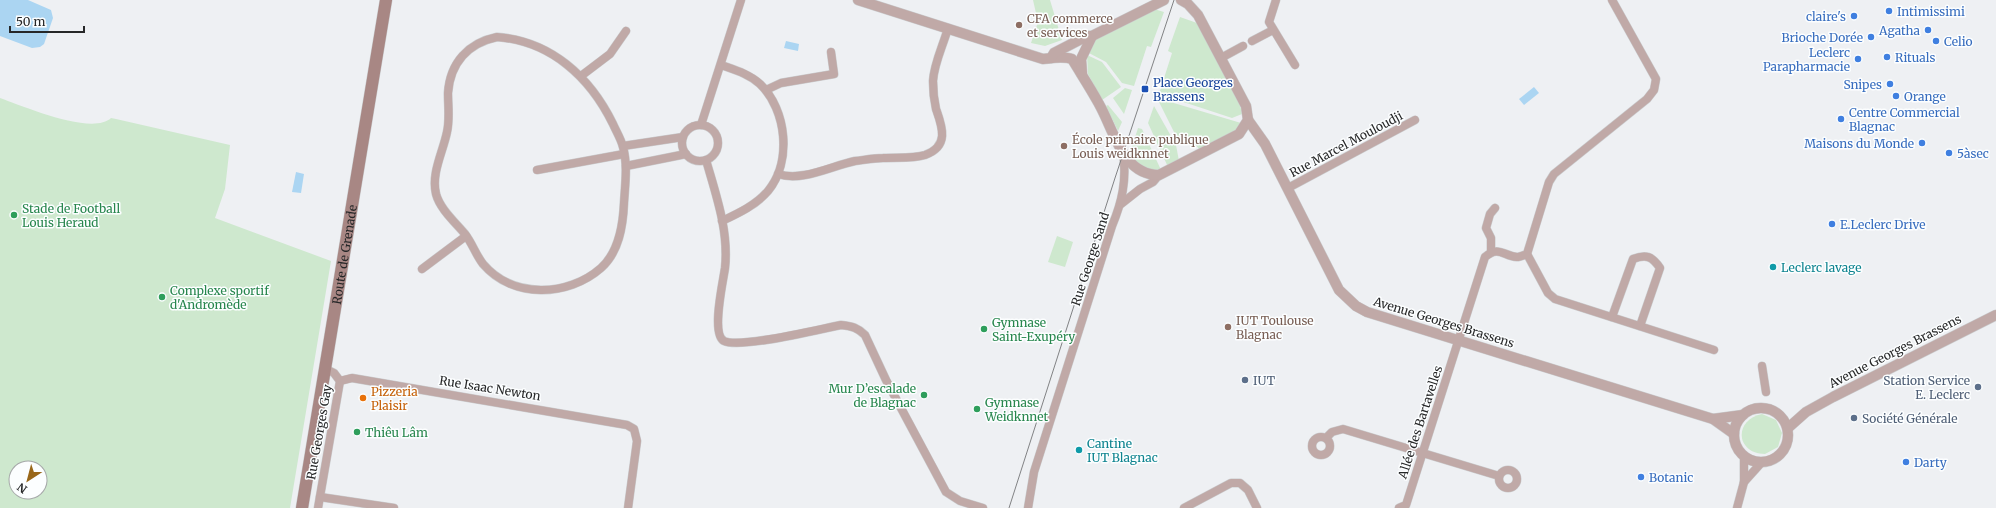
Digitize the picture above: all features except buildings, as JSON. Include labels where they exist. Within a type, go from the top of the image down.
[{"type":"main road","name":"Route de Grenade","points":[[302,508],[386,0]]},
{"type":"street","points":[[701,125],[722,65],[741,0]]},
{"type":"street","points":[[858,0],[1043,59],[1054,57],[1065,57],[1072,59],[1100,105],[1114,140],[1123,153],[1141,171],[1152,175],[1159,175],[1239,134],[1248,120],[1246,106],[1198,15],[1193,0]]},
{"type":"street","points":[[1181,0],[1188,4],[1198,15]]},
{"type":"street","points":[[1276,0],[1269,22],[1295,65]]},
{"type":"street","points":[[1612,0],[1656,79],[1654,90],[1647,99],[1554,174],[1549,182],[1526,254],[1548,293],[1555,299],[1714,350]]},
{"type":"street","points":[[1054,57],[1087,36],[1092,36],[1161,1]]},
{"type":"street","points":[[778,174],[784,176],[803,176],[834,166],[858,161],[882,158],[913,157],[930,153],[936,147],[943,135],[942,123],[934,96],[933,82],[935,69],[948,28]]},
{"type":"street","points":[[1252,41],[1273,30]]},
{"type":"street","points":[[581,76],[610,54],[626,31]]},
{"type":"street","points":[[1082,77],[1081,59],[1092,36]]},
{"type":"street","points":[[497,37],[514,38],[547,51],[566,63],[581,76],[608,114],[624,150],[626,166],[621,232],[613,252],[604,265],[593,275],[578,284],[562,289],[545,291],[526,288],[507,282],[483,264],[466,236],[436,196],[435,187],[438,163],[448,130],[450,79],[454,67],[471,46],[484,40],[497,37]]},
{"type":"street","points":[[1221,58],[1243,46]]},
{"type":"street","points":[[766,90],[781,83],[834,74],[832,52]]},
{"type":"street","points":[[722,65],[748,75],[766,90],[778,113],[783,131],[784,146],[778,174],[774,182],[760,200],[722,221]]},
{"type":"street","name":"Avenue Georges Brassens","points":[[1248,120],[1265,144],[1334,280],[1347,299],[1356,306],[1367,312],[1459,339],[1589,382],[1713,419],[1734,434]]},
{"type":"street","name":"Rue Marcel Mouloudji","points":[[1288,188],[1416,120]]},
{"type":"street","points":[[701,125],[708,127],[718,137],[717,151],[706,160],[699,161],[692,159],[686,154],[683,148],[683,137],[687,130],[694,126],[701,125]]},
{"type":"street","points":[[1239,134],[1258,136]]},
{"type":"street","points":[[537,170],[683,137]]},
{"type":"street","name":"Rue George Sand","points":[[1028,508],[1034,472],[1112,226],[1121,204],[1125,176],[1123,153]]},
{"type":"street","points":[[626,166],[686,154]]},
{"type":"street","points":[[706,160],[722,221],[726,251],[717,327],[721,339],[725,342],[742,344],[842,325],[851,326],[860,330],[865,335],[886,380],[946,492],[960,501],[983,508]]},
{"type":"street","points":[[1121,204],[1140,189],[1157,179],[1159,175]]},
{"type":"street","points":[[1495,208],[1490,214],[1486,228],[1491,238],[1491,252],[1499,251],[1517,257],[1526,254]]},
{"type":"street","points":[[422,269],[466,236]]},
{"type":"street","name":"Allée des Bartavelles","points":[[1404,507],[1485,257],[1491,252]]},
{"type":"street","points":[[1612,317],[1633,259],[1642,255],[1654,259],[1660,268],[1640,326]]},
{"type":"street","name":"Avenue Georges Brassens","points":[[1788,428],[1806,412],[1996,315]]},
{"type":"street","points":[[1762,366],[1766,392]]},
{"type":"street","name":"Rue Georges Gay","points":[[318,508],[340,380],[334,373],[324,368]]},
{"type":"street","name":"Rue Isaac Newton","points":[[340,380],[352,378],[627,424],[634,429],[637,441],[628,508]]},
{"type":"street","points":[[1759,408],[1770,409],[1780,416],[1788,428],[1787,444],[1779,456],[1772,460],[1762,462],[1754,461],[1744,456],[1736,446],[1734,434],[1737,423],[1743,414],[1750,410],[1759,408]]},
{"type":"street","name":"Avenue Georges Brassens","points":[[1780,416],[1806,412]]},
{"type":"street","name":"Avenue Georges Brassens","points":[[1713,419],[1743,414]]},
{"type":"street","points":[[1326,438],[1332,432],[1343,429],[1499,476]]},
{"type":"street","points":[[1737,508],[1744,482],[1744,456]]},
{"type":"street","points":[[1744,482],[1762,462]]},
{"type":"street","points":[[1184,508],[1232,483],[1240,483],[1248,490],[1257,508]]},
{"type":"street","points":[[320,497],[394,508]]},
{"type":"green space","points":[[1033,0],[1050,0],[1062,40],[1045,46],[1031,43],[1038,22]]},
{"type":"green space","points":[[1154,9],[1164,12],[1151,47],[1147,46],[1134,86],[1122,83],[1106,62],[1087,52],[1095,39]]},
{"type":"green space","points":[[1180,17],[1197,23],[1240,105],[1242,114],[1232,118],[1159,94],[1172,53],[1168,51]]},
{"type":"green space","points":[[1087,55],[1102,62],[1121,87],[1102,100],[1088,74]]},
{"type":"green space","points":[[1125,88],[1132,90],[1124,114],[1113,98]]},
{"type":"green space","name":"Complexe sportif d'Andromède","points":[[0,98],[40,113],[74,122],[89,124],[102,123],[111,118],[230,145],[225,189],[215,218],[331,261],[290,508],[0,508]]},
{"type":"green space","points":[[1157,98],[1241,123],[1233,134],[1200,150],[1192,141],[1177,138]]},
{"type":"green space","points":[[1108,105],[1122,122],[1118,131],[1106,106]]},
{"type":"green space","points":[[1154,106],[1176,145],[1179,161],[1168,167],[1148,123]]},
{"type":"green space","points":[[1138,128],[1142,129],[1161,170],[1142,166],[1130,153]]},
{"type":"green space","points":[[1057,236],[1073,242],[1065,267],[1048,262]]},
{"type":"green space","points":[[1762,414],[1776,420],[1782,433],[1778,447],[1765,454],[1755,453],[1748,449],[1742,436],[1746,423],[1753,417]]},
{"type":"water","points":[[0,0],[28,0],[51,10],[53,18],[44,44],[40,47],[32,48],[0,36]]},
{"type":"water","points":[[786,41],[799,44],[798,51],[784,48]]},
{"type":"water","points":[[1534,87],[1539,93],[1524,105],[1519,99]]},
{"type":"water","points":[[296,172],[304,174],[301,193],[292,192]]},
{"type":"tram line","points":[[1009,508],[1174,0]]},
{"type":"place","name":"Intimissimi","points":[[1889,11]]},
{"type":"place","name":"claire's","points":[[1854,16]]},
{"type":"place","name":"CFA commerce et services","points":[[1019,25]]},
{"type":"place","name":"Agatha","points":[[1928,30]]},
{"type":"place","name":"Brioche Dorée","points":[[1871,37]]},
{"type":"place","name":"Celio","points":[[1936,41]]},
{"type":"place","name":"Rituals","points":[[1887,57]]},
{"type":"place","name":"Leclerc Parapharmacie","points":[[1858,59]]},
{"type":"place","name":"Snipes","points":[[1890,84]]},
{"type":"place","name":"Place Georges Brassens","points":[[1145,89]]},
{"type":"place","name":"Orange","points":[[1896,96]]},
{"type":"place","name":"Centre Commercial Blagnac","points":[[1841,119]]},
{"type":"place","name":"Maisons du Monde","points":[[1922,143]]},
{"type":"place","name":"École primaire publique Louis weidknnet","points":[[1064,146]]},
{"type":"place","name":"5àsec","points":[[1949,153]]},
{"type":"place","name":"Stade de Football Louis Heraud","points":[[14,215]]},
{"type":"place","name":"E.Leclerc Drive","points":[[1832,224]]},
{"type":"place","name":"Leclerc lavage","points":[[1773,267]]},
{"type":"place","name":"Complexe sportif d'Andromède","points":[[162,297]]},
{"type":"place","name":"IUT Toulouse Blagnac","points":[[1228,327]]},
{"type":"place","name":"Gymnase Saint-Exupéry","points":[[984,329]]},
{"type":"place","name":"IUT","points":[[1245,380]]},
{"type":"place","name":"Station Service E. Leclerc","points":[[1978,387]]},
{"type":"place","name":"Mur D’escalade de Blagnac","points":[[924,395]]},
{"type":"place","name":"Pizzeria Plaisir","points":[[363,398]]},
{"type":"place","name":"Gymnase Weidknnet","points":[[977,409]]},
{"type":"place","name":"Société Générale","points":[[1854,418]]},
{"type":"place","name":"Thiêu Lâm","points":[[357,432]]},
{"type":"place","name":"Cantine IUT Blagnac","points":[[1079,450]]},
{"type":"place","name":"Darty","points":[[1906,462]]},
{"type":"place","name":"Botanic","points":[[1641,477]]}]
